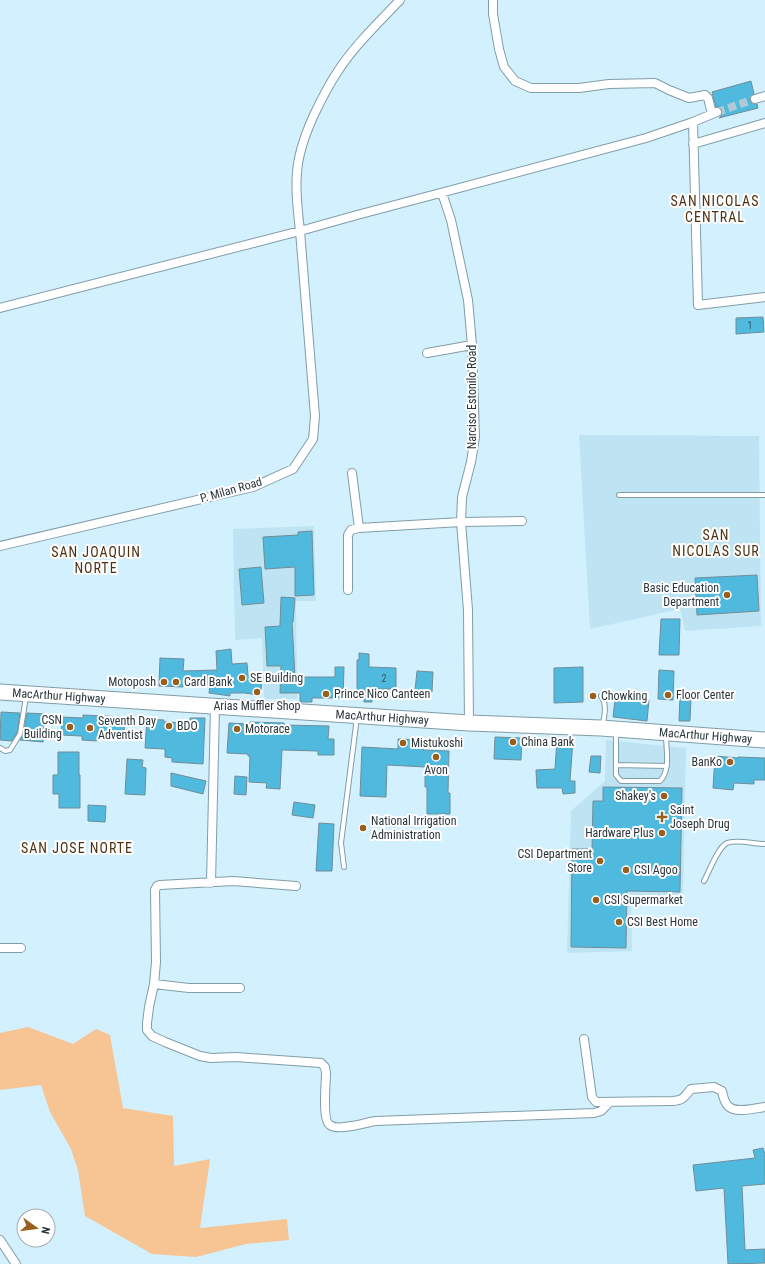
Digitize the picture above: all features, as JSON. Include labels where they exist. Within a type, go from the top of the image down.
[{"type":"highway","name":"MacArthur Highway","points":[[0,692],[355,716],[469,723],[601,728],[765,740]]},
{"type":"street","name":"P. Milan Road","points":[[0,546],[253,487],[293,469],[313,439],[315,416],[297,206],[297,173],[300,153],[307,132],[319,105],[338,71],[364,38],[400,0]]},
{"type":"street","points":[[0,308],[300,231],[356,214],[646,138],[693,122],[714,113],[708,98],[704,95],[689,98],[656,83],[609,84],[579,88],[531,88],[515,81],[504,67],[499,49],[493,14],[493,0]]},
{"type":"street","points":[[756,99],[765,96]]},
{"type":"street","points":[[693,122],[698,305],[765,297]]},
{"type":"street","points":[[693,144],[765,123]]},
{"type":"street","name":"Narciso Estonilo Road","points":[[442,192],[452,220],[463,270],[468,300],[472,345],[475,437],[472,462],[462,497],[461,522],[468,610],[469,723]]},
{"type":"street","points":[[427,353],[472,345]]},
{"type":"street","points":[[352,473],[359,528]]},
{"type":"street","points":[[348,590],[348,535],[351,530],[359,528],[461,522],[522,521]]},
{"type":"street","points":[[211,883],[215,707]]},
{"type":"street","points":[[296,886],[233,881],[160,884],[156,888],[156,962],[154,984],[147,1023],[147,1030],[152,1036],[200,1056],[211,1058],[236,1057],[321,1063],[325,1067],[326,1073],[326,1122],[334,1127],[391,1120],[594,1113],[601,1111],[609,1102]]},
{"type":"street","points":[[0,948],[21,948]]},
{"type":"street","points":[[154,984],[189,988],[240,988]]},
{"type":"street","points":[[584,1039],[592,1097],[596,1102],[681,1100],[693,1088],[714,1088],[722,1091],[728,1106],[733,1109],[742,1110],[765,1107]]},
{"type":"street","points":[[0,1240],[16,1264]]},
{"type":"lane","points":[[618,495],[765,495]]},
{"type":"lane","points":[[0,748],[5,751],[10,750],[20,734],[26,694]]},
{"type":"lane","points":[[601,696],[605,703],[601,728]]},
{"type":"lane","points":[[344,867],[341,843],[356,725],[355,716]]},
{"type":"lane","points":[[616,729],[616,775],[621,781],[660,781],[663,778],[666,766],[666,733]]},
{"type":"lane","points":[[616,765],[666,766]]},
{"type":"lane","points":[[704,881],[719,853],[728,842],[765,844]]},
{"type":"shaded area","points":[[579,435],[759,436],[761,626],[685,631],[680,609],[590,629]]},
{"type":"shaded area","points":[[314,526],[316,601],[296,601],[297,699],[264,699],[262,638],[235,640],[233,529]]},
{"type":"shaded area","name":"CSI Agoo","points":[[606,740],[686,748],[683,896],[631,895],[632,951],[567,953],[571,811],[605,781]]},
{"type":"shaded area","points":[[28,1027],[73,1044],[96,1029],[110,1035],[123,1108],[173,1116],[174,1166],[210,1159],[200,1228],[287,1219],[289,1240],[246,1244],[196,1257],[152,1254],[85,1216],[78,1170],[71,1149],[50,1112],[41,1085],[0,1090],[0,1033]]},
{"type":"building","points":[[751,81],[754,94],[751,96],[750,100],[752,103],[757,104],[758,108],[719,118],[722,115],[722,110],[720,107],[716,107],[712,92]]},
{"type":"building","points":[[763,317],[764,332],[736,334],[736,318]]},
{"type":"building","points":[[312,531],[314,595],[295,596],[295,567],[265,569],[263,537],[298,535],[298,532]]},
{"type":"building","points":[[261,567],[264,603],[242,605],[239,569]]},
{"type":"building","name":"Basic Education Department","points":[[757,575],[759,611],[697,615],[695,578]]},
{"type":"building","points":[[281,597],[295,598],[292,622],[295,677],[335,677],[335,667],[344,667],[343,698],[312,698],[312,702],[300,702],[300,693],[280,693],[281,666],[267,666],[265,627],[280,626]]},
{"type":"building","points":[[661,619],[680,619],[679,655],[659,655]]},
{"type":"building","points":[[231,649],[232,664],[247,663],[248,675],[263,677],[260,695],[230,693],[230,696],[209,693],[210,685],[183,685],[183,687],[159,686],[160,658],[184,659],[183,671],[217,670],[216,651]]},
{"type":"building","points":[[359,653],[369,654],[369,667],[396,668],[396,689],[372,689],[372,702],[364,702],[364,698],[357,698],[357,660],[359,660]]},
{"type":"building","points":[[583,667],[583,702],[554,703],[554,668]]},
{"type":"building","points":[[659,670],[674,671],[673,700],[658,699]]},
{"type":"building","points":[[417,671],[433,672],[432,692],[415,690]]},
{"type":"building","points":[[680,696],[691,697],[690,721],[679,721]]},
{"type":"building","points":[[633,699],[649,700],[647,721],[613,717],[615,700],[633,701]]},
{"type":"building","points":[[1,712],[20,713],[17,733],[12,741],[0,740]]},
{"type":"building","points":[[27,713],[46,714],[43,742],[20,740],[23,735]]},
{"type":"building","points":[[83,715],[125,717],[124,732],[98,731],[97,741],[82,740],[82,736],[61,735],[62,717],[83,718]]},
{"type":"building","points":[[190,718],[205,718],[203,764],[172,762],[172,758],[165,757],[165,749],[145,748],[147,719],[164,720],[164,722],[190,723]]},
{"type":"building","points":[[250,722],[284,723],[284,725],[329,726],[328,739],[334,739],[334,755],[318,755],[318,751],[282,750],[280,789],[266,788],[267,783],[249,782],[250,756],[248,756],[248,754],[227,753],[229,723],[250,724]]},
{"type":"building","points":[[495,737],[522,738],[521,760],[494,759]]},
{"type":"building","points":[[398,739],[424,740],[423,750],[449,751],[448,793],[450,793],[450,814],[427,814],[425,767],[387,765],[386,797],[360,796],[362,747],[398,749]]},
{"type":"building","points":[[557,739],[573,740],[570,781],[575,781],[575,793],[563,794],[562,788],[537,788],[536,770],[555,769]]},
{"type":"building","points":[[58,752],[79,752],[80,808],[59,808],[59,794],[53,794],[53,775],[58,775]]},
{"type":"building","points":[[591,756],[601,756],[600,773],[589,772]]},
{"type":"building","points":[[715,756],[765,758],[765,780],[754,780],[754,784],[734,783],[733,790],[713,788]]},
{"type":"building","points":[[127,759],[143,760],[142,767],[146,768],[145,795],[125,794]]},
{"type":"building","points":[[171,773],[206,781],[203,794],[171,786]]},
{"type":"building","points":[[235,776],[247,777],[246,795],[234,794]]},
{"type":"building","name":"CSI Agoo","points":[[603,787],[682,788],[680,892],[627,891],[626,948],[571,947],[572,849],[592,849],[593,801],[603,801]]},
{"type":"building","points":[[294,802],[315,805],[313,818],[292,815]]},
{"type":"building","points":[[88,805],[106,806],[105,822],[88,821]]},
{"type":"building","points":[[319,823],[334,824],[332,871],[316,871]]},
{"type":"building","points":[[763,1148],[765,1154],[765,1184],[742,1186],[745,1250],[765,1249],[765,1263],[728,1264],[724,1188],[696,1191],[693,1165],[755,1158],[753,1150]]},
{"type":"tunnel","points":[[717,112],[755,99]]},
{"type":"place","name":"Basic Education Department","points":[[727,595]]},
{"type":"place","name":"SE Building","points":[[242,678]]},
{"type":"place","name":"Motoposh","points":[[164,682]]},
{"type":"place","name":"Card Bank","points":[[176,682]]},
{"type":"place","name":"Arias Muffler Shop","points":[[257,692]]},
{"type":"place","name":"Prince Nico Canteen","points":[[326,694]]},
{"type":"place","name":"Floor Center","points":[[668,695]]},
{"type":"place","name":"Chowking","points":[[593,696]]},
{"type":"place","name":"BDO","points":[[169,726]]},
{"type":"place","name":"CSN Building","points":[[70,727]]},
{"type":"place","name":"Seventh Day Adventist","points":[[90,728]]},
{"type":"place","name":"Motorace","points":[[237,729]]},
{"type":"place","name":"China Bank","points":[[513,742]]},
{"type":"place","name":"Mistukoshi","points":[[403,743]]},
{"type":"place","name":"Avon","points":[[436,757]]},
{"type":"place","name":"BanKo","points":[[730,762]]},
{"type":"place","name":"Shakey's","points":[[664,796]]},
{"type":"place","name":"Saint Joseph Drug","points":[[662,817]]},
{"type":"place","name":"National Irrigation Administration","points":[[363,828]]},
{"type":"place","name":"Hardware Plus","points":[[662,833]]},
{"type":"place","name":"CSI Department Store","points":[[600,861]]},
{"type":"place","name":"CSI Agoo","points":[[626,870]]},
{"type":"place","name":"CSI Supermarket","points":[[596,900]]},
{"type":"place","name":"CSI Best Home","points":[[619,922]]},
{"type":"district","name":"SAN NICOLAS CENTRAL","points":[[715,210]]},
{"type":"district","name":"SAN NICOLAS SUR","points":[[716,544]]},
{"type":"district","name":"SAN JOAQUIN NORTE","points":[[96,560]]},
{"type":"district","name":"SAN JOSE NORTE","points":[[77,848]]}]
